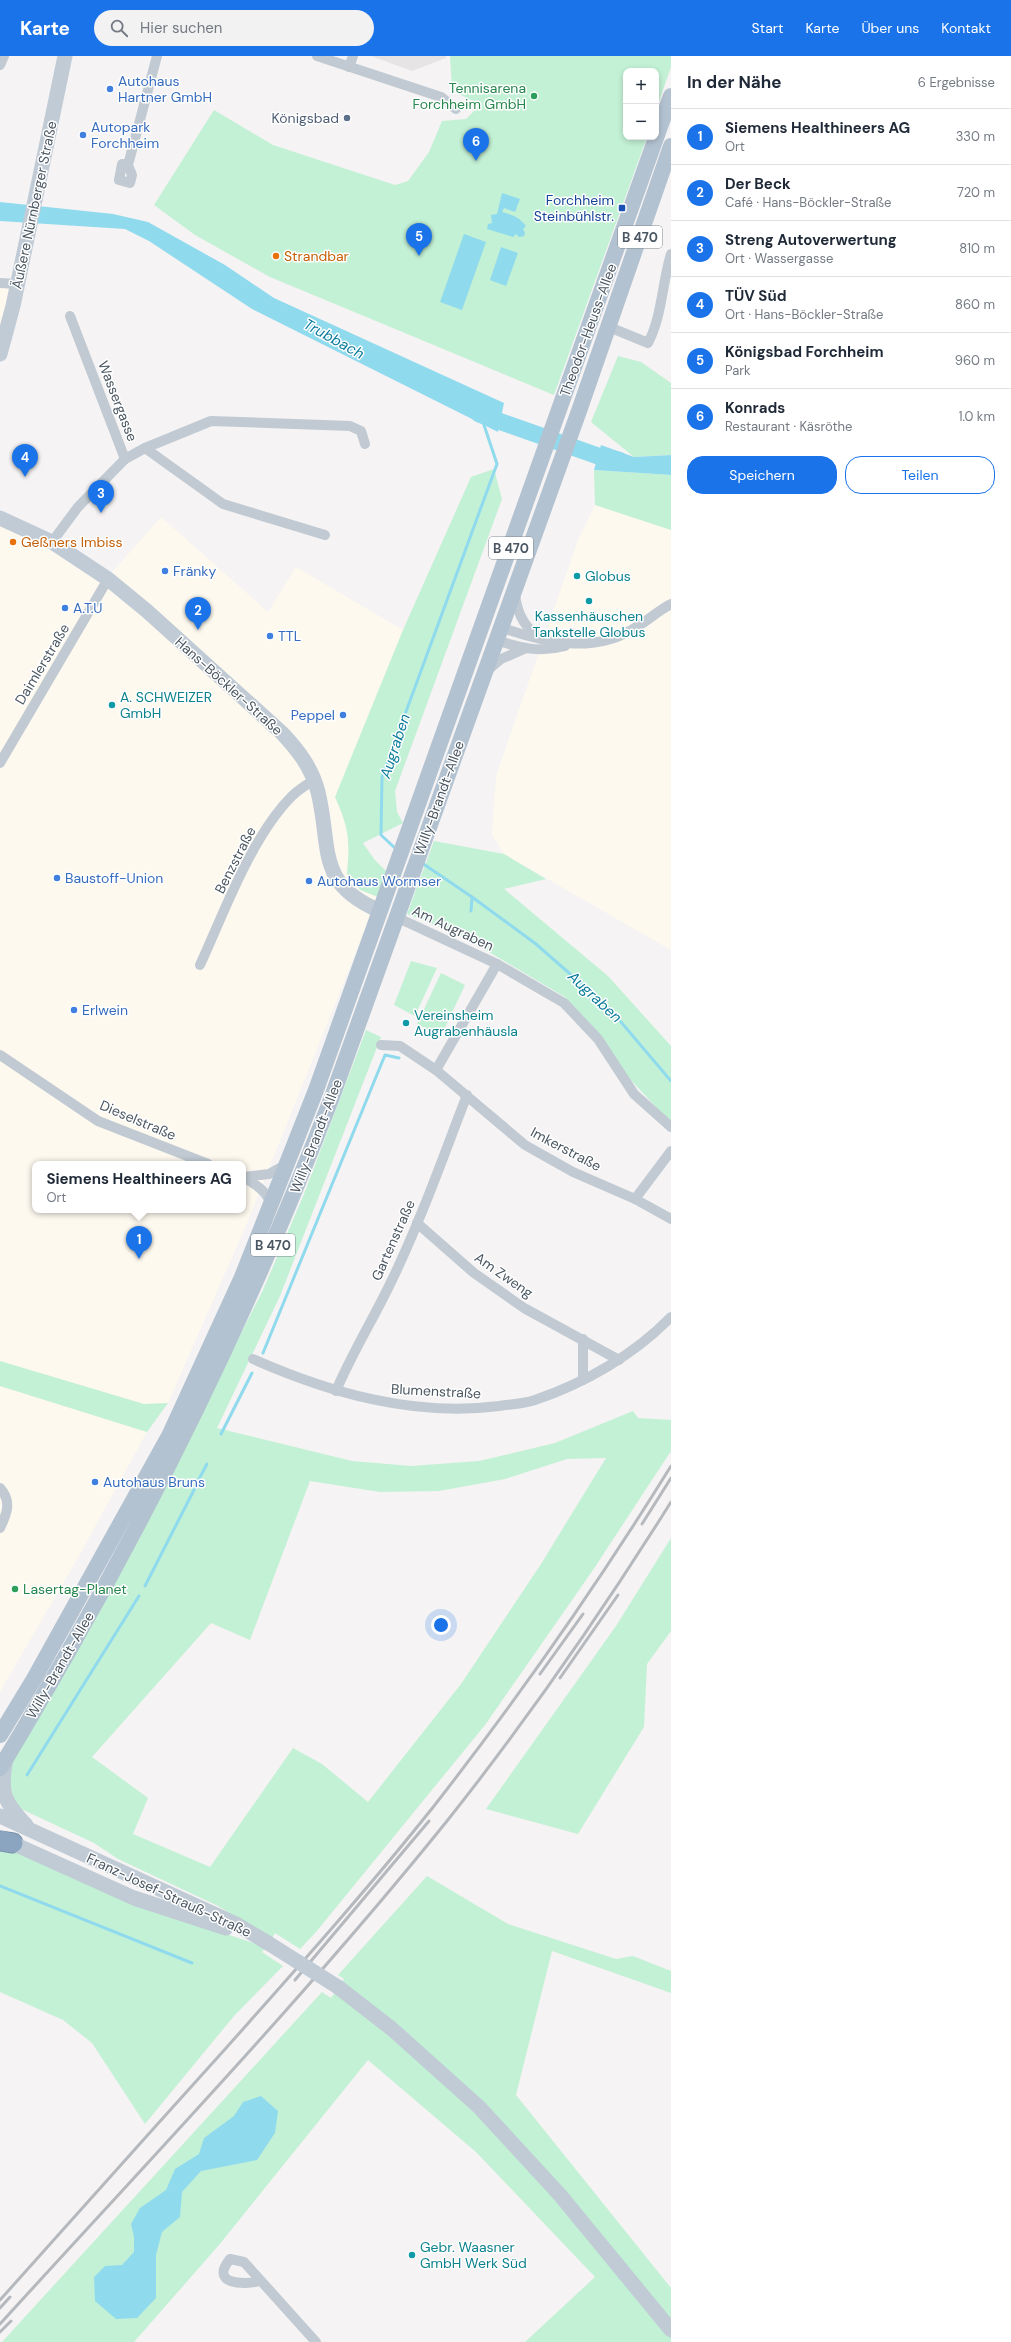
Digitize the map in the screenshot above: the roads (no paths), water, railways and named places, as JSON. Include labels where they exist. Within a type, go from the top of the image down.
[{"type":"main road","name":"Äußere Nürnberger Straße","points":[[0,354],[18,284],[65,56]]},
{"type":"main road","name":"Theodor-Heuss-Allee","points":[[539,470],[671,96]]},
{"type":"main road","name":"Theodor-Heuss-Allee","points":[[557,471],[609,327],[671,146]]},
{"type":"main road","points":[[592,321],[609,327]]},
{"type":"main road","name":"Willy-Brandt-Allee","points":[[0,1735],[34,1679],[169,1436],[212,1347],[288,1162],[391,882],[539,470]]},
{"type":"main road","name":"Willy-Brandt-Allee","points":[[3,1763],[106,1585],[159,1485],[250,1298],[295,1193],[407,888],[557,471]]},
{"type":"main road","name":"Hans-Böckler-Straße","points":[[0,518],[52,542],[108,579],[147,611],[282,733],[301,754],[314,780],[320,803],[326,851],[332,870],[340,884],[350,894],[361,903],[380,911]]},
{"type":"main road","points":[[482,628],[498,633]]},
{"type":"main road","points":[[380,911],[396,917]]},
{"type":"main road","points":[[3,1763],[2,1792],[16,1815],[30,1830]]},
{"type":"main road","name":"Franz-Josef-Strauß-Straße","points":[[0,1816],[236,1924],[264,1940]]},
{"type":"main road","name":"Franz-Josef-Strauß-Straße","points":[[4,1840],[134,1898],[264,1940]]},
{"type":"main road","points":[[264,1940],[338,1987],[441,2070],[479,2107],[560,2195],[670,2331]]},
{"type":"street","points":[[0,65],[4,56]]},
{"type":"street","points":[[128,165],[158,56]]},
{"type":"street","points":[[317,56],[441,97],[456,109]]},
{"type":"street","points":[[349,67],[352,56]]},
{"type":"street","points":[[609,327],[648,344],[656,328],[665,273],[671,254]]},
{"type":"street","points":[[0,283],[18,284]]},
{"type":"street","name":"Wassergasse","points":[[52,542],[78,507],[126,459],[70,316]]},
{"type":"street","points":[[126,459],[145,448],[211,421],[350,426],[361,431],[365,444]]},
{"type":"street","points":[[145,448],[223,504],[325,535]]},
{"type":"street","name":"Daimlerstraße","points":[[0,763],[108,579]]},
{"type":"street","points":[[514,588],[517,607],[523,623],[540,639]]},
{"type":"street","points":[[483,676],[492,664],[524,649],[556,649],[571,645],[602,641],[631,630],[671,604]]},
{"type":"street","points":[[498,633],[571,645]]},
{"type":"street","points":[[498,633],[524,649]]},
{"type":"street","name":"Benzstraße","points":[[200,965],[249,859],[273,818],[292,796],[314,780]]},
{"type":"street","name":"Am Augraben","points":[[396,917],[497,964],[564,1003],[598,1039],[634,1094],[671,1127]]},
{"type":"street","name":"Am Augraben","points":[[436,1070],[497,964]]},
{"type":"street","name":"Imkerstraße","points":[[381,1045],[400,1046],[436,1070],[525,1145],[573,1172],[635,1199]]},
{"type":"street","name":"Dieselstraße","points":[[0,1055],[98,1121],[200,1161]]},
{"type":"street","name":"Gartenstraße","points":[[336,1391],[348,1363],[392,1281],[417,1223],[466,1095]]},
{"type":"street","points":[[671,1151],[635,1199],[671,1219]]},
{"type":"street","points":[[246,1177],[269,1174],[280,1169],[288,1162]]},
{"type":"street","points":[[246,1179],[260,1188],[269,1197],[271,1206]]},
{"type":"street","name":"Am Zweng","points":[[417,1223],[474,1273],[524,1308],[619,1360]]},
{"type":"street","name":"Blumenstraße","points":[[253,1358],[298,1379],[336,1391],[389,1404],[471,1409],[534,1401],[583,1380],[619,1360],[654,1335],[671,1317]]},
{"type":"street","points":[[583,1339],[583,1380]]},
{"type":"street","points":[[0,1488],[6,1496],[8,1505],[6,1516],[0,1528]]},
{"type":"street","points":[[261,2281],[316,2342]]},
{"type":"water","points":[[502,193],[520,199],[515,212],[504,208],[502,212],[521,220],[526,226],[523,229],[525,233],[524,236],[519,237],[516,234],[513,237],[487,229],[488,224],[492,223],[491,215],[497,214]]},
{"type":"water","points":[[0,202],[113,214],[148,222],[225,265],[274,298],[504,403],[498,432],[252,309],[149,241],[125,229],[0,221]]},
{"type":"water","points":[[464,234],[486,242],[462,310],[440,302]]},
{"type":"water","points":[[501,247],[518,253],[506,286],[490,280]]},
{"type":"water","points":[[601,445],[634,457],[671,455],[671,475],[594,470]]},
{"type":"water","points":[[261,2096],[278,2111],[275,2133],[257,2160],[201,2171],[182,2192],[180,2217],[162,2232],[156,2255],[156,2298],[137,2318],[116,2319],[95,2301],[94,2277],[105,2266],[122,2265],[134,2252],[134,2237],[131,2224],[140,2208],[166,2190],[175,2169],[199,2154],[204,2138],[234,2116],[243,2102]]},
{"type":"waterway","name":"Trubbach","points":[[479,414],[598,456],[619,460]]},
{"type":"waterway","name":"Augraben","points":[[396,849],[381,835],[382,777],[497,464],[483,422]]},
{"type":"waterway","name":"Augraben","points":[[422,863],[472,897],[536,944],[610,1009],[671,1081]]},
{"type":"waterway","points":[[471,911],[472,897]]},
{"type":"waterway","points":[[263,1353],[385,1055],[399,1058]]},
{"type":"waterway","points":[[221,1434],[252,1373]]},
{"type":"waterway","points":[[199,1479],[207,1464]]},
{"type":"waterway","points":[[145,1586],[195,1488]]},
{"type":"waterway","points":[[27,1775],[139,1596]]},
{"type":"waterway","points":[[0,1886],[192,1963]]},
{"type":"railway","points":[[0,2300],[306,1958],[384,1868],[434,1806],[497,1723],[557,1639],[615,1554],[671,1466]]},
{"type":"railway","points":[[642,1524],[671,1478]]},
{"type":"railway","points":[[0,2324],[227,2076],[394,1886],[477,1783],[564,1664],[671,1502]]},
{"type":"railway","points":[[560,1678],[618,1595]]},
{"type":"railway","points":[[540,1674],[583,1614]]},
{"type":"railway","points":[[295,1980],[429,1821]]},
{"type":"railway","points":[[0,2308],[10,2297]]},
{"type":"railway","points":[[0,2332],[11,2321]]},
{"type":"place","name":"Autohaus Hartner GmbH","points":[[110,89]]},
{"type":"place","name":"Tennisarena Forchheim GmbH","points":[[534,96]]},
{"type":"place","name":"Königsbad","points":[[347,118]]},
{"type":"place","name":"Autopark Forchheim","points":[[83,135]]},
{"type":"place","name":"Konrads","points":[[476,161]]},
{"type":"place","name":"Forchheim Steinbühlstr.","points":[[622,208]]},
{"type":"place","name":"Strandbar","points":[[276,256]]},
{"type":"place","name":"Königsbad Forchheim","points":[[419,256]]},
{"type":"place","name":"TÜV Süd","points":[[25,477]]},
{"type":"place","name":"Streng Autoverwertung","points":[[101,513]]},
{"type":"place","name":"Geßners Imbiss","points":[[13,542]]},
{"type":"place","name":"Fränky","points":[[165,571]]},
{"type":"place","name":"Globus","points":[[577,576]]},
{"type":"place","name":"Kassenhäuschen Tankstelle Globus","points":[[589,601]]},
{"type":"place","name":"A.T.U","points":[[65,608]]},
{"type":"place","name":"Der Beck","points":[[198,630]]},
{"type":"place","name":"TTL","points":[[270,636]]},
{"type":"place","name":"A. SCHWEIZER GmbH","points":[[112,705]]},
{"type":"place","name":"Peppel","points":[[343,715]]},
{"type":"place","name":"Baustoff-Union","points":[[57,878]]},
{"type":"place","name":"Autohaus Wormser","points":[[309,881]]},
{"type":"place","name":"Erlwein","points":[[74,1010]]},
{"type":"place","name":"Vereinsheim Augrabenhäusla","points":[[406,1023]]},
{"type":"place","name":"Siemens Healthineers AG","points":[[139,1259]]},
{"type":"place","name":"Autohaus Bruns","points":[[95,1482]]},
{"type":"place","name":"Lasertag-Planet","points":[[15,1589]]},
{"type":"place","name":"Gebr. Waasner GmbH Werk Süd","points":[[412,2255]]}]
